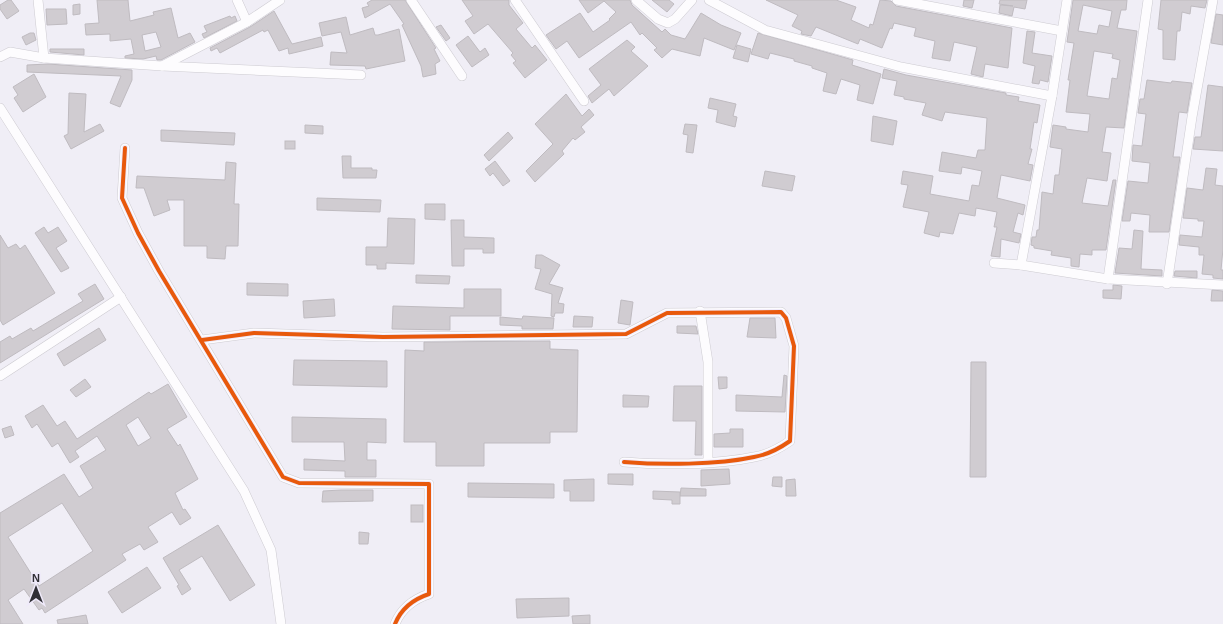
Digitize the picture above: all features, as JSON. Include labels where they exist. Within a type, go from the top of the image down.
[{"type":"street","points":[[38,0],[44,58]]},
{"type":"street","points":[[236,0],[246,22]]},
{"type":"street","points":[[162,66],[246,22],[280,0]]},
{"type":"street","points":[[411,0],[462,76]]},
{"type":"street","points":[[515,0],[584,101]]},
{"type":"street","points":[[636,0],[658,19],[668,23],[675,19],[692,0]]},
{"type":"street","points":[[709,0],[765,30],[901,67],[1052,96]]},
{"type":"street","points":[[897,0],[1062,31]]},
{"type":"street","points":[[1021,265],[1052,96],[1067,0]]},
{"type":"street","points":[[1108,279],[1148,0]]},
{"type":"street","points":[[1167,284],[1192,118],[1213,0]]},
{"type":"street","points":[[0,57],[10,52],[44,58],[162,66],[361,75]]},
{"type":"street","points":[[0,108],[244,491],[271,550],[281,624]]},
{"type":"street","points":[[125,148],[122,198],[138,233],[159,271],[202,340],[283,477],[299,483],[429,484],[429,594],[418,598],[399,614],[395,624]]},
{"type":"street","points":[[994,263],[1021,265],[1108,279],[1167,284],[1223,285]]},
{"type":"street","points":[[0,376],[121,297]]},
{"type":"street","points":[[202,340],[254,333],[383,337],[626,334],[667,313],[700,311],[781,312],[786,318],[794,346],[790,441],[782,447],[755,457],[708,462],[647,464],[624,462]]},
{"type":"street","points":[[700,311],[708,362],[708,462]]},
{"type":"building","points":[[8,0],[11,0],[19,11],[7,19],[0,9],[0,5]]},
{"type":"building","points":[[97,0],[128,0],[130,21],[154,15],[153,12],[171,8],[178,38],[190,33],[195,42],[161,60],[157,60],[156,56],[143,59],[125,58],[125,56],[134,54],[131,39],[110,41],[110,34],[86,35],[85,24],[99,23]],"holes":[[[156,32],[161,47],[145,51],[142,35]]]},
{"type":"building","points":[[372,0],[405,0],[436,48],[434,49],[440,61],[435,64],[436,74],[423,77],[421,66],[402,25],[404,24],[390,4],[365,18],[362,8],[369,6],[367,3]]},
{"type":"building","points":[[462,0],[509,0],[509,5],[523,23],[516,29],[532,48],[535,45],[547,60],[525,78],[513,63],[516,61],[511,55],[513,53],[488,24],[474,34],[465,21],[473,16]]},
{"type":"building","points":[[579,0],[630,0],[632,5],[662,32],[665,29],[671,35],[685,39],[701,13],[721,25],[741,33],[734,50],[704,38],[700,56],[672,49],[662,58],[654,50],[657,48],[642,33],[640,35],[631,22],[579,58],[567,41],[556,49],[546,35],[580,13],[593,32],[610,20],[609,19],[616,12],[604,1],[588,13]]},
{"type":"building","points":[[652,0],[669,0],[674,4],[667,12]]},
{"type":"building","points":[[766,0],[836,0],[856,7],[851,20],[869,28],[870,24],[873,25],[880,0],[891,1],[896,6],[1012,28],[1008,68],[985,64],[983,77],[971,74],[977,47],[954,42],[950,61],[932,58],[935,41],[914,36],[916,28],[894,23],[892,29],[890,28],[882,48],[860,39],[858,44],[816,27],[811,36],[801,34],[802,31],[792,26],[798,15]]},
{"type":"building","points":[[964,0],[974,0],[972,8],[963,6]]},
{"type":"building","points":[[1000,0],[1027,0],[1025,9],[1014,7],[1012,16],[999,13],[1000,5],[1013,6],[999,4]]},
{"type":"building","points":[[1073,0],[1127,0],[1126,10],[1121,10],[1117,28],[1137,31],[1124,128],[1106,127],[1102,152],[1111,153],[1107,181],[1087,178],[1082,203],[1108,206],[1113,180],[1116,180],[1106,250],[1092,250],[1092,255],[1080,254],[1079,267],[1071,266],[1071,258],[1051,255],[1052,251],[1034,248],[1034,246],[1031,245],[1032,237],[1036,237],[1037,230],[1039,230],[1042,192],[1053,194],[1055,175],[1059,175],[1062,149],[1050,147],[1053,125],[1066,127],[1066,129],[1088,132],[1090,114],[1066,112],[1070,80],[1068,80],[1074,43],[1067,42]],"holes":[[[1083,5],[1112,11],[1109,27],[1099,25],[1097,34],[1078,31]],[[1094,51],[1113,54],[1112,58],[1120,60],[1117,79],[1112,78],[1109,99],[1087,96]]]},
{"type":"building","points":[[1161,0],[1207,0],[1205,8],[1191,6],[1190,14],[1182,12],[1180,31],[1177,31],[1175,60],[1163,59],[1163,30],[1158,29]]},
{"type":"building","points":[[80,4],[80,14],[73,15],[73,5]]},
{"type":"building","points":[[46,9],[66,9],[67,24],[47,25]]},
{"type":"building","points":[[274,11],[292,44],[321,37],[323,46],[289,54],[288,48],[279,51],[268,30],[264,32],[263,30],[220,53],[217,48],[211,51],[210,48],[250,27]]},
{"type":"building","points":[[1216,14],[1223,15],[1223,45],[1211,43]]},
{"type":"building","points":[[230,16],[231,18],[235,16],[237,21],[204,38],[202,34],[207,32],[204,26]]},
{"type":"building","points":[[346,17],[350,35],[373,28],[375,35],[399,29],[405,61],[366,69],[365,66],[330,65],[331,52],[347,53],[341,32],[322,36],[319,23]]},
{"type":"building","points":[[441,25],[450,38],[446,41],[436,27]]},
{"type":"building","points":[[1027,31],[1035,32],[1032,53],[1052,56],[1048,82],[1040,80],[1039,84],[1032,83],[1035,66],[1023,63]]},
{"type":"building","points":[[30,33],[34,33],[36,40],[26,45],[22,37]]},
{"type":"building","points":[[758,33],[853,60],[852,65],[881,74],[873,104],[857,100],[860,85],[841,79],[836,94],[823,91],[827,73],[812,68],[812,66],[794,61],[794,59],[770,53],[768,59],[751,54]]},
{"type":"building","points":[[468,36],[480,52],[485,48],[489,55],[472,67],[456,45]]},
{"type":"building","points":[[627,40],[635,47],[631,51],[648,66],[614,96],[609,89],[592,103],[588,96],[601,85],[589,69]]},
{"type":"building","points":[[737,45],[751,49],[748,62],[733,58]]},
{"type":"building","points":[[50,49],[84,49],[84,55],[50,52]]},
{"type":"building","points":[[48,64],[132,70],[132,80],[120,107],[110,103],[121,76],[27,72],[27,65]]},
{"type":"building","points":[[884,69],[906,75],[1006,93],[1006,95],[1019,97],[1018,101],[1040,105],[1037,123],[1034,122],[1030,149],[1032,149],[1028,164],[1033,165],[1030,181],[1001,175],[997,198],[1025,205],[1023,215],[1018,213],[1013,232],[1021,234],[1019,243],[1001,239],[1000,257],[991,256],[997,227],[994,227],[997,212],[976,208],[975,216],[959,213],[953,234],[940,232],[939,237],[924,233],[929,212],[903,207],[908,185],[901,184],[903,171],[933,176],[930,194],[969,201],[972,185],[979,186],[982,171],[962,167],[961,174],[939,171],[942,152],[976,158],[978,150],[985,150],[987,118],[945,112],[942,121],[922,115],[926,103],[904,99],[904,97],[894,95],[897,81],[882,78]]},
{"type":"building","points":[[34,74],[46,97],[23,112],[14,98],[18,95],[13,87]]},
{"type":"building","points":[[1147,80],[1171,83],[1172,81],[1192,83],[1187,113],[1179,112],[1173,157],[1180,157],[1169,232],[1149,232],[1150,215],[1131,213],[1130,221],[1122,221],[1128,181],[1148,183],[1150,163],[1132,161],[1133,145],[1142,146],[1146,114],[1138,113],[1140,99],[1144,99]]},
{"type":"building","points":[[1208,85],[1223,87],[1223,151],[1193,149],[1195,137],[1201,137]]},
{"type":"building","points":[[69,93],[86,94],[84,132],[100,124],[104,131],[71,149],[64,136],[68,134]]},
{"type":"building","points":[[566,94],[582,116],[589,109],[594,115],[581,127],[585,132],[575,140],[573,138],[562,151],[564,154],[535,182],[526,171],[553,144],[535,124]]},
{"type":"building","points":[[710,98],[736,104],[733,116],[737,117],[735,127],[716,122],[718,110],[708,108]]},
{"type":"building","points":[[873,116],[897,121],[893,145],[871,141]]},
{"type":"building","points":[[685,124],[697,125],[693,153],[686,152],[688,135],[683,134]]},
{"type":"building","points":[[305,125],[323,126],[323,134],[305,133]]},
{"type":"building","points":[[161,130],[235,133],[234,145],[161,141]]},
{"type":"building","points":[[508,132],[513,138],[489,161],[484,155]]},
{"type":"building","points":[[285,141],[295,141],[295,149],[285,149]]},
{"type":"building","points":[[342,156],[351,156],[351,168],[372,168],[372,170],[377,170],[376,178],[343,178]]},
{"type":"building","points":[[495,161],[510,181],[503,186],[493,173],[490,176],[485,169]]},
{"type":"building","points":[[226,162],[236,163],[234,204],[239,204],[238,246],[226,246],[225,259],[207,258],[207,246],[184,246],[184,200],[167,200],[170,210],[154,216],[144,188],[136,188],[137,176],[225,180]]},
{"type":"building","points":[[1206,168],[1217,169],[1215,185],[1223,186],[1223,249],[1221,270],[1223,270],[1223,279],[1213,278],[1213,275],[1202,274],[1204,255],[1199,255],[1199,247],[1179,245],[1180,235],[1202,237],[1204,221],[1183,218],[1187,188],[1203,190]]},
{"type":"building","points":[[765,171],[795,176],[792,191],[762,186]]},
{"type":"building","points":[[317,198],[381,200],[380,212],[317,210]]},
{"type":"building","points":[[425,204],[445,204],[445,220],[425,219]]},
{"type":"building","points":[[388,218],[415,219],[414,264],[386,263],[386,269],[377,269],[377,265],[366,265],[366,247],[387,247]]},
{"type":"building","points":[[451,220],[464,220],[464,237],[494,238],[494,253],[483,253],[483,249],[464,249],[464,266],[452,266]]},
{"type":"building","points":[[44,227],[48,233],[58,227],[67,241],[56,248],[69,268],[61,272],[35,233]]},
{"type":"building","points":[[1134,230],[1143,231],[1141,269],[1162,270],[1162,276],[1115,273],[1119,248],[1132,249]]},
{"type":"building","points":[[0,235],[8,248],[16,244],[20,249],[25,245],[55,293],[3,325],[0,320]]},
{"type":"building","points":[[536,255],[542,255],[560,265],[549,284],[563,288],[558,303],[564,304],[563,313],[555,313],[554,317],[551,316],[552,294],[535,289],[541,269],[535,268]]},
{"type":"building","points":[[1175,271],[1197,271],[1197,278],[1174,276]]},
{"type":"building","points":[[416,275],[450,276],[449,284],[416,283]]},
{"type":"building","points":[[247,283],[288,284],[288,296],[247,295]]},
{"type":"building","points":[[95,284],[104,299],[0,363],[0,342],[10,336],[12,339],[31,328],[33,331],[83,301],[78,294]]},
{"type":"building","points":[[1113,285],[1122,286],[1121,299],[1103,298],[1103,290],[1113,290]]},
{"type":"building","points":[[464,289],[501,289],[501,316],[450,316],[450,330],[392,329],[393,306],[464,308]]},
{"type":"building","points":[[1212,290],[1223,291],[1223,301],[1211,301]]},
{"type":"building","points":[[334,299],[335,316],[304,318],[303,301]]},
{"type":"building","points":[[621,300],[633,302],[630,325],[618,323]]},
{"type":"building","points":[[523,316],[554,318],[553,329],[522,329],[522,326],[500,325],[500,317],[522,319]]},
{"type":"building","points":[[574,316],[593,317],[592,327],[573,327]]},
{"type":"building","points":[[750,318],[775,318],[776,338],[747,337]]},
{"type":"building","points":[[677,326],[696,326],[698,334],[677,333]]},
{"type":"building","points":[[99,328],[106,340],[64,366],[57,354]]},
{"type":"building","points":[[550,341],[550,349],[578,350],[577,432],[550,432],[550,443],[484,443],[484,466],[436,466],[436,442],[404,442],[405,350],[424,351],[424,342]]},
{"type":"building","points":[[294,360],[387,361],[387,387],[293,385]]},
{"type":"building","points":[[971,362],[986,362],[986,477],[970,477]]},
{"type":"building","points":[[784,375],[787,376],[785,412],[736,411],[736,395],[782,397]]},
{"type":"building","points":[[718,377],[727,377],[727,388],[719,389]]},
{"type":"building","points":[[85,379],[91,387],[76,397],[70,390]]},
{"type":"building","points":[[168,384],[187,417],[167,429],[178,446],[180,444],[198,479],[175,493],[183,510],[185,509],[191,518],[180,525],[172,512],[148,527],[158,542],[144,550],[140,544],[122,554],[126,560],[45,613],[42,608],[39,610],[24,589],[8,600],[23,624],[0,624],[0,513],[64,474],[79,497],[93,488],[80,466],[106,450],[97,436],[75,451],[79,457],[70,463],[58,443],[52,447],[37,424],[32,428],[25,416],[43,405],[57,426],[65,421],[77,439],[149,392],[151,394]],"holes":[[[138,417],[151,438],[138,446],[126,425]],[[62,503],[93,551],[39,586],[8,537]]]},
{"type":"building","points":[[674,386],[702,386],[702,455],[695,455],[696,421],[673,421]]},
{"type":"building","points":[[623,395],[649,396],[648,407],[623,407]]},
{"type":"building","points":[[292,417],[386,419],[386,443],[367,442],[367,460],[376,460],[376,477],[345,477],[345,471],[304,470],[304,459],[345,461],[344,442],[292,442]]},
{"type":"building","points":[[11,426],[14,435],[5,438],[2,429]]},
{"type":"building","points":[[730,429],[743,429],[743,447],[714,447],[714,434],[730,433]]},
{"type":"building","points":[[729,469],[730,484],[701,486],[701,470]]},
{"type":"building","points":[[608,474],[633,474],[633,485],[608,484]]},
{"type":"building","points":[[773,477],[782,477],[782,487],[772,486]]},
{"type":"building","points":[[594,479],[594,501],[570,501],[570,491],[564,491],[564,480]]},
{"type":"building","points":[[795,479],[796,496],[786,496],[786,480]]},
{"type":"building","points":[[468,483],[554,484],[554,498],[468,497]]},
{"type":"building","points":[[681,488],[706,489],[706,496],[680,496]]},
{"type":"building","points":[[373,490],[373,501],[322,502],[323,491]]},
{"type":"building","points":[[653,491],[680,492],[680,504],[672,504],[672,500],[653,499]]},
{"type":"building","points":[[411,505],[423,505],[423,522],[411,522]]},
{"type":"building","points":[[218,525],[255,585],[230,601],[202,556],[179,570],[191,589],[182,595],[177,586],[179,585],[163,558]]},
{"type":"building","points":[[359,532],[369,533],[368,544],[359,544]]},
{"type":"building","points":[[147,567],[161,588],[122,613],[108,592]]},
{"type":"building","points":[[569,598],[569,616],[517,618],[516,599]]},
{"type":"building","points":[[86,615],[88,624],[58,624],[57,620]]},
{"type":"building","points":[[590,615],[590,624],[573,624],[572,616]]},
{"type":"cycle path","points":[[125,148],[122,198],[138,233],[159,271],[283,477],[299,483],[429,484],[429,594],[418,599],[404,609],[395,624]]},
{"type":"cycle path","points":[[202,340],[254,333],[383,337],[626,334],[667,313],[781,312],[786,318],[794,346],[790,441],[768,453],[739,460],[689,464],[624,462]]}]
